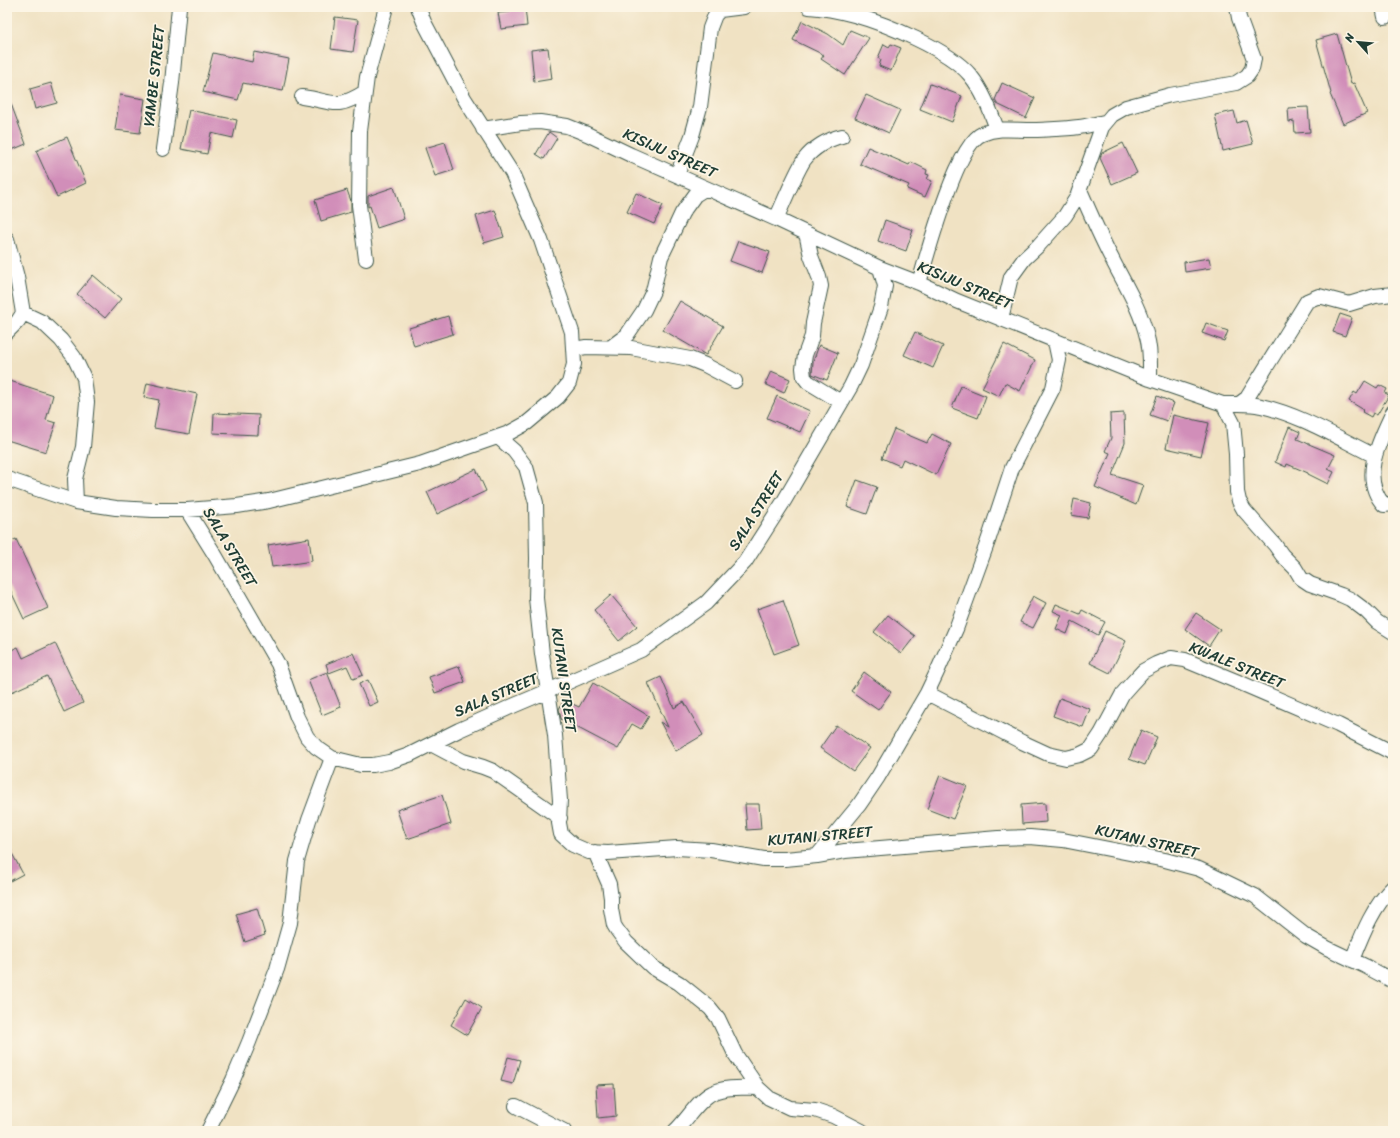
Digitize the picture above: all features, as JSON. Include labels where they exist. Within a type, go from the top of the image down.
[{"type":"street","name":"YAMBE STREET","points":[[163,149],[172,83],[179,7]]},
{"type":"street","points":[[366,260],[359,205],[360,130],[367,77],[386,7]]},
{"type":"street","points":[[7,479],[76,502],[116,508],[188,510],[237,506],[269,501],[420,464],[498,437],[527,424],[558,397],[569,383],[574,364],[574,349],[572,332],[541,240],[512,173],[464,98],[424,22],[418,7]]},
{"type":"street","points":[[677,174],[692,136],[700,107],[712,20],[721,9],[744,7]]},
{"type":"street","points":[[809,7],[822,8],[854,15],[900,32],[946,54],[969,74],[982,92],[997,129]]},
{"type":"street","points":[[1001,319],[1010,277],[1024,259],[1065,216],[1080,190],[1102,127],[1112,115],[1126,107],[1170,95],[1236,83],[1247,76],[1252,69],[1254,59],[1239,18],[1237,7]]},
{"type":"street","points":[[302,97],[331,104],[341,104],[365,92]]},
{"type":"street","name":"KISIJU STREET","points":[[483,129],[521,123],[540,122],[567,126],[677,174],[880,268],[919,283],[957,301],[1001,319],[1150,379],[1223,404],[1259,405],[1281,412],[1302,420],[1375,456]]},
{"type":"street","points":[[919,283],[950,183],[972,142],[980,134],[997,129],[1035,130],[1080,127],[1106,122]]},
{"type":"street","points":[[776,219],[804,160],[817,148],[832,138],[842,136]]},
{"type":"street","points":[[611,347],[628,335],[641,314],[653,291],[661,257],[682,213],[695,195],[706,188]]},
{"type":"street","points":[[1080,190],[1112,260],[1137,304],[1148,337],[1150,379]]},
{"type":"street","points":[[806,233],[811,256],[821,286],[813,323],[812,336],[805,355],[803,368],[804,378],[841,402]]},
{"type":"street","points":[[7,239],[17,277],[23,313],[18,322],[7,332]]},
{"type":"street","name":"SALA STREET","points":[[188,510],[278,664],[297,717],[307,737],[316,747],[332,758],[361,765],[373,765],[388,762],[409,755],[515,704],[548,692],[641,650],[706,603],[745,562],[784,501],[851,386],[861,365],[882,307],[885,286],[880,268]]},
{"type":"street","points":[[1239,404],[1247,398],[1307,301],[1319,296],[1349,304],[1375,296],[1393,294]]},
{"type":"street","points":[[23,313],[42,322],[61,340],[74,357],[84,378],[87,402],[83,448],[75,479],[76,502]]},
{"type":"street","points":[[817,856],[859,805],[878,777],[927,693],[956,629],[988,541],[1012,468],[1053,388],[1059,360],[1055,341]]},
{"type":"street","points":[[574,349],[586,347],[631,348],[690,359],[735,381]]},
{"type":"street","points":[[1223,404],[1233,423],[1236,454],[1237,492],[1239,501],[1244,510],[1295,568],[1301,578],[1310,584],[1350,599],[1377,622],[1393,632]]},
{"type":"street","points":[[1390,506],[1377,497],[1372,478],[1378,445],[1393,412]]},
{"type":"street","name":"KUTANI STREET","points":[[498,437],[514,451],[526,467],[536,503],[536,598],[542,654],[555,735],[562,834],[573,845],[589,852],[608,853],[678,848],[711,850],[764,859],[785,859],[817,856],[845,850],[998,838],[1030,837],[1063,840],[1164,860],[1199,869],[1255,896],[1306,936],[1393,981]]},
{"type":"street","name":"KWALE STREET","points":[[927,693],[1022,742],[1048,754],[1066,758],[1080,755],[1091,749],[1101,734],[1123,693],[1143,671],[1171,658],[1185,660],[1243,684],[1338,725],[1393,753]]},
{"type":"street","points":[[430,744],[463,761],[483,767],[493,772],[560,818]]},
{"type":"street","points":[[208,1131],[236,1074],[277,969],[290,923],[297,861],[309,820],[332,758]]},
{"type":"street","points":[[595,852],[609,884],[611,909],[614,925],[617,930],[626,942],[652,967],[679,983],[710,1008],[718,1018],[736,1054],[758,1088],[769,1098],[790,1108],[815,1110],[833,1116],[862,1131]]},
{"type":"street","points":[[1352,960],[1378,905],[1393,887]]},
{"type":"street","points":[[675,1131],[703,1099],[712,1092],[723,1089],[758,1088]]},
{"type":"street","points":[[516,1106],[564,1131]]},
{"type":"building","points":[[509,7],[525,7],[527,26],[501,29],[498,13],[510,12]]},
{"type":"building","points":[[335,17],[358,20],[353,52],[331,49]]},
{"type":"building","points":[[802,21],[828,34],[843,45],[850,30],[869,38],[845,75],[821,59],[824,55],[793,40]]},
{"type":"building","points":[[1337,34],[1351,84],[1354,83],[1367,113],[1343,124],[1330,94],[1331,93],[1316,40]]},
{"type":"building","points":[[884,44],[889,47],[891,44],[901,48],[891,71],[879,66],[881,60],[878,58]]},
{"type":"building","points":[[548,48],[552,79],[534,82],[531,50]]},
{"type":"building","points":[[254,52],[289,59],[283,91],[243,83],[238,100],[203,92],[213,53],[252,62]]},
{"type":"building","points":[[51,83],[57,103],[35,109],[30,89]]},
{"type":"building","points":[[1002,83],[1035,98],[1026,118],[997,104],[995,100]]},
{"type":"building","points":[[930,84],[962,96],[952,122],[920,109]]},
{"type":"building","points":[[120,95],[145,99],[140,133],[115,130]]},
{"type":"building","points":[[866,95],[900,110],[889,133],[855,118]]},
{"type":"building","points":[[7,96],[26,144],[7,152]]},
{"type":"building","points":[[1308,107],[1310,132],[1295,133],[1294,121],[1289,122],[1288,108]]},
{"type":"building","points":[[189,110],[237,120],[233,138],[211,133],[207,154],[181,149]]},
{"type":"building","points":[[1234,111],[1237,123],[1246,120],[1253,144],[1223,151],[1215,115]]},
{"type":"building","points":[[549,132],[557,138],[544,159],[536,154]]},
{"type":"building","points":[[67,137],[86,183],[57,197],[36,151]]},
{"type":"building","points":[[445,142],[454,170],[435,176],[425,148]]},
{"type":"building","points":[[1123,143],[1137,173],[1112,184],[1100,158],[1102,153]]},
{"type":"building","points":[[868,147],[909,165],[911,162],[927,170],[926,174],[929,175],[927,179],[932,181],[925,197],[907,189],[909,185],[860,164]]},
{"type":"building","points":[[394,187],[404,219],[377,228],[370,206],[368,207],[368,196]]},
{"type":"building","points":[[347,190],[351,201],[351,212],[321,221],[315,200]]},
{"type":"building","points":[[636,193],[663,205],[654,224],[627,212]]},
{"type":"building","points":[[495,210],[504,237],[484,243],[476,216]]},
{"type":"building","points":[[885,220],[913,230],[906,251],[878,241]]},
{"type":"building","points":[[738,241],[770,252],[762,273],[730,261]]},
{"type":"building","points":[[1209,258],[1211,268],[1185,272],[1184,262]]},
{"type":"building","points":[[93,275],[121,299],[105,318],[77,294]]},
{"type":"building","points":[[680,301],[723,326],[706,355],[663,330]]},
{"type":"building","points":[[1340,314],[1352,318],[1345,336],[1333,332]]},
{"type":"building","points":[[448,316],[453,334],[414,346],[409,328]]},
{"type":"building","points":[[1206,323],[1228,331],[1224,341],[1202,333]]},
{"type":"building","points":[[915,332],[943,346],[933,368],[904,355]]},
{"type":"building","points":[[1004,344],[1035,360],[1020,391],[1005,383],[999,396],[982,388]]},
{"type":"building","points":[[819,345],[838,353],[827,380],[812,374],[813,362]]},
{"type":"building","points":[[771,371],[790,379],[784,393],[765,384]]},
{"type":"building","points":[[7,380],[53,395],[46,420],[56,423],[46,452],[7,440]]},
{"type":"building","points":[[1365,381],[1377,388],[1379,385],[1387,389],[1385,393],[1389,395],[1377,415],[1373,413],[1371,417],[1362,412],[1364,410],[1349,401],[1354,392],[1357,394]]},
{"type":"building","points":[[147,383],[197,394],[189,434],[154,428],[159,400],[144,397]]},
{"type":"building","points":[[961,386],[986,396],[978,418],[952,408]]},
{"type":"building","points":[[777,396],[810,411],[800,432],[767,418]]},
{"type":"building","points":[[1157,396],[1174,403],[1167,421],[1150,415]]},
{"type":"building","points":[[214,413],[259,415],[258,435],[213,433]]},
{"type":"building","points":[[1124,413],[1125,443],[1112,475],[1143,485],[1136,505],[1095,487],[1110,453],[1105,451],[1111,438],[1110,414]]},
{"type":"building","points":[[1173,415],[1209,423],[1201,456],[1166,448]]},
{"type":"building","points":[[1289,427],[1300,432],[1297,439],[1335,455],[1328,469],[1334,472],[1328,484],[1287,464],[1286,467],[1275,462]]},
{"type":"building","points":[[894,429],[927,443],[932,434],[951,444],[936,475],[903,459],[900,466],[882,458]]},
{"type":"building","points":[[476,469],[486,491],[437,514],[427,492]]},
{"type":"building","points":[[857,480],[877,487],[867,514],[847,507]]},
{"type":"building","points":[[1074,499],[1091,503],[1088,518],[1071,515]]},
{"type":"building","points":[[309,538],[312,561],[272,567],[268,545]]},
{"type":"building","points":[[16,539],[48,608],[24,619],[7,583],[7,543]]},
{"type":"building","points":[[611,595],[637,626],[619,641],[594,610]]},
{"type":"building","points":[[1033,596],[1046,603],[1033,628],[1020,622]]},
{"type":"building","points":[[783,600],[799,645],[774,654],[757,609]]},
{"type":"building","points":[[1056,604],[1080,614],[1082,610],[1105,622],[1098,635],[1072,621],[1067,634],[1056,629],[1062,615],[1053,611]]},
{"type":"building","points":[[1196,613],[1220,629],[1209,646],[1185,629]]},
{"type":"building","points":[[888,615],[915,636],[901,654],[874,632]]},
{"type":"building","points":[[1105,631],[1126,641],[1110,673],[1090,663]]},
{"type":"building","points":[[55,643],[83,703],[64,712],[47,676],[7,694],[7,652],[18,647],[23,658]]},
{"type":"building","points":[[353,653],[363,675],[353,679],[347,666],[329,673],[326,664]]},
{"type":"building","points":[[459,666],[465,682],[435,693],[429,677]]},
{"type":"building","points":[[327,672],[341,707],[322,715],[308,680]]},
{"type":"building","points":[[864,672],[891,692],[878,710],[851,691]]},
{"type":"building","points":[[661,677],[674,708],[684,702],[703,735],[676,751],[660,722],[668,727],[648,683]]},
{"type":"building","points":[[368,680],[378,702],[369,706],[359,684]]},
{"type":"building","points":[[593,683],[649,716],[641,729],[632,724],[618,749],[561,719],[559,709],[564,700],[579,707]]},
{"type":"building","points":[[1060,698],[1090,709],[1083,727],[1053,716]]},
{"type":"building","points":[[836,725],[870,748],[853,771],[820,748]]},
{"type":"building","points":[[1141,730],[1157,737],[1145,765],[1129,759]]},
{"type":"building","points":[[940,775],[967,786],[953,819],[927,809]]},
{"type":"building","points":[[442,795],[451,824],[407,839],[397,810]]},
{"type":"building","points":[[1045,803],[1046,822],[1022,824],[1021,805]]},
{"type":"building","points":[[745,804],[759,804],[761,829],[747,830]]},
{"type":"building","points":[[7,844],[23,874],[10,881],[7,876]]},
{"type":"building","points":[[257,908],[265,935],[245,942],[236,914]]},
{"type":"building","points":[[466,998],[482,1008],[467,1035],[451,1025]]},
{"type":"building","points":[[508,1057],[520,1060],[513,1084],[501,1081]]},
{"type":"building","points":[[614,1084],[616,1116],[598,1118],[596,1085]]}]
